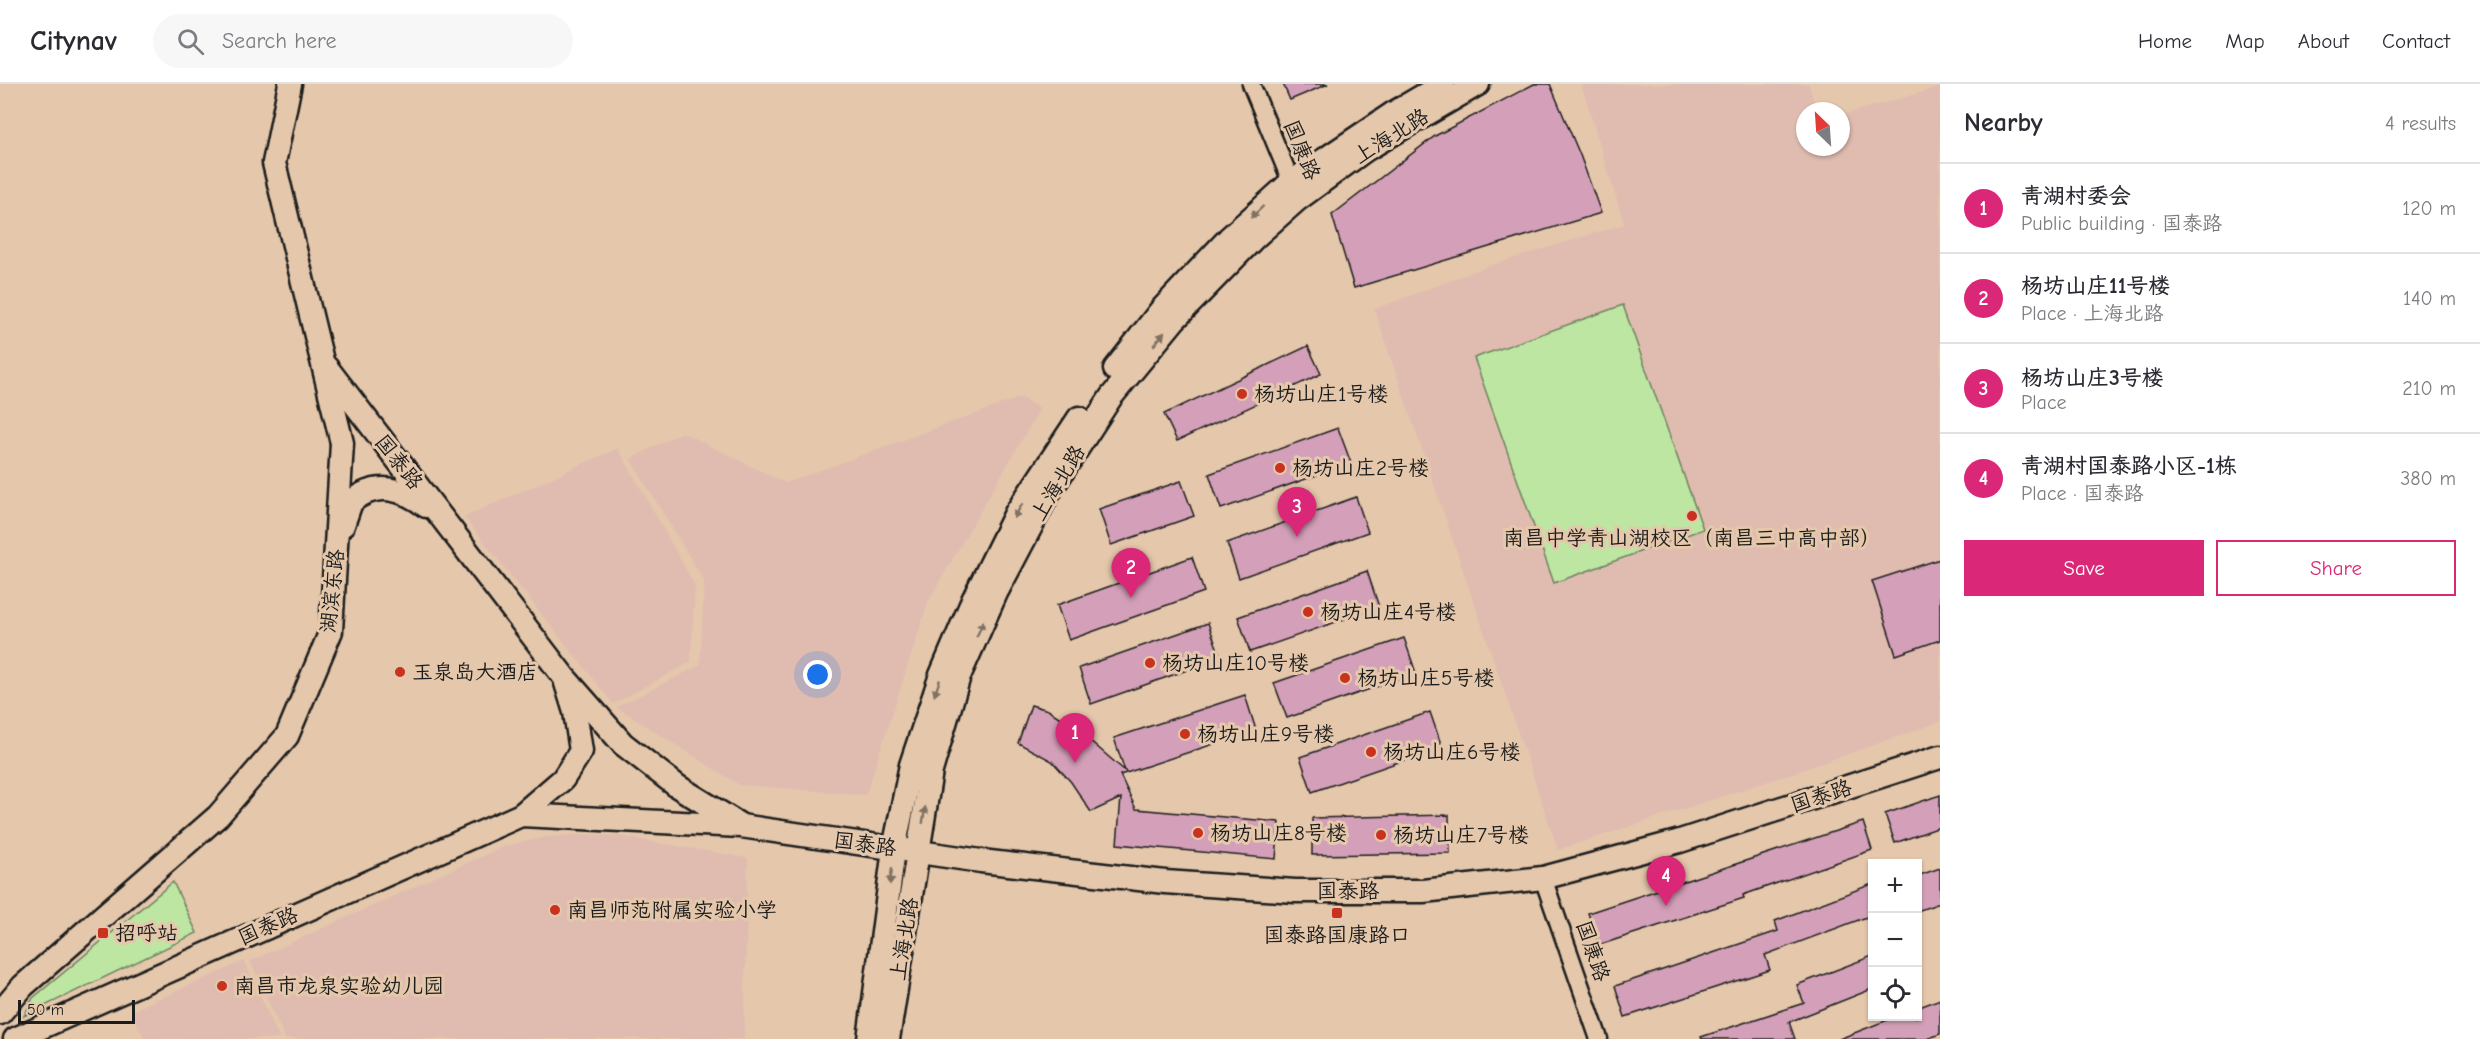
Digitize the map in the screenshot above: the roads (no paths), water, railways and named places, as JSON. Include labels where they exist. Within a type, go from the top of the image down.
[{"type":"street","name":"湖滨东路","points":[[0,1013],[23,986],[219,816],[287,736],[332,631],[342,443],[274,164],[290,84]]},
{"type":"street","name":"国康路","points":[[1251,84],[1294,190]]},
{"type":"street","name":"上海北路","points":[[870,1039],[894,849],[911,765],[941,675],[973,600],[1016,513],[1092,399],[1161,310],[1229,238],[1392,114],[1443,84]]},
{"type":"street","name":"上海北路","points":[[888,1039],[931,771],[959,676],[996,593],[1048,494],[1111,397],[1176,319],[1254,238],[1294,190],[1478,84]]},
{"type":"street","name":"国泰路","points":[[322,362],[564,677],[623,744],[677,786],[741,826]]},
{"type":"street","points":[[335,561],[346,513],[351,502],[369,491],[395,489],[410,494],[442,518]]},
{"type":"street","name":"国泰路","points":[[15,1039],[521,814],[563,779],[581,751],[575,712],[564,677]]},
{"type":"street","name":"国泰路","points":[[521,814],[741,826],[894,849],[1165,882],[1295,891],[1423,891],[1543,878],[1680,841],[1940,757]]},
{"type":"street","name":"国康路","points":[[1543,878],[1599,1039]]},
{"type":"place","name":"杨坊山庄1号楼","points":[[1242,394]]},
{"type":"place","name":"杨坊山庄2号楼","points":[[1280,468]]},
{"type":"place","name":"南昌中学青山湖校区（南昌三中高中部）","points":[[1692,516]]},
{"type":"place","name":"杨坊山庄3号楼","points":[[1297,537]]},
{"type":"place","name":"杨坊山庄11号楼","points":[[1131,598]]},
{"type":"place","name":"杨坊山庄4号楼","points":[[1308,612]]},
{"type":"place","name":"杨坊山庄10号楼","points":[[1150,663]]},
{"type":"place","name":"玉泉岛大酒店","points":[[400,672]]},
{"type":"place","name":"杨坊山庄5号楼","points":[[1345,678]]},
{"type":"place","name":"杨坊山庄9号楼","points":[[1185,734]]},
{"type":"place","name":"杨坊山庄6号楼","points":[[1371,752]]},
{"type":"place","name":"青湖村委会","points":[[1075,763]]},
{"type":"place","name":"杨坊山庄8号楼","points":[[1198,833]]},
{"type":"place","name":"杨坊山庄7号楼","points":[[1381,835]]},
{"type":"place","name":"青湖村国泰路小区-1栋","points":[[1666,906]]},
{"type":"place","name":"南昌师范附属实验小学","points":[[555,910]]},
{"type":"place","name":"国泰路国康路口","points":[[1337,913]]},
{"type":"place","name":"招呼站","points":[[103,933]]},
{"type":"place","name":"南昌市龙泉实验幼儿园","points":[[222,986]]}]
